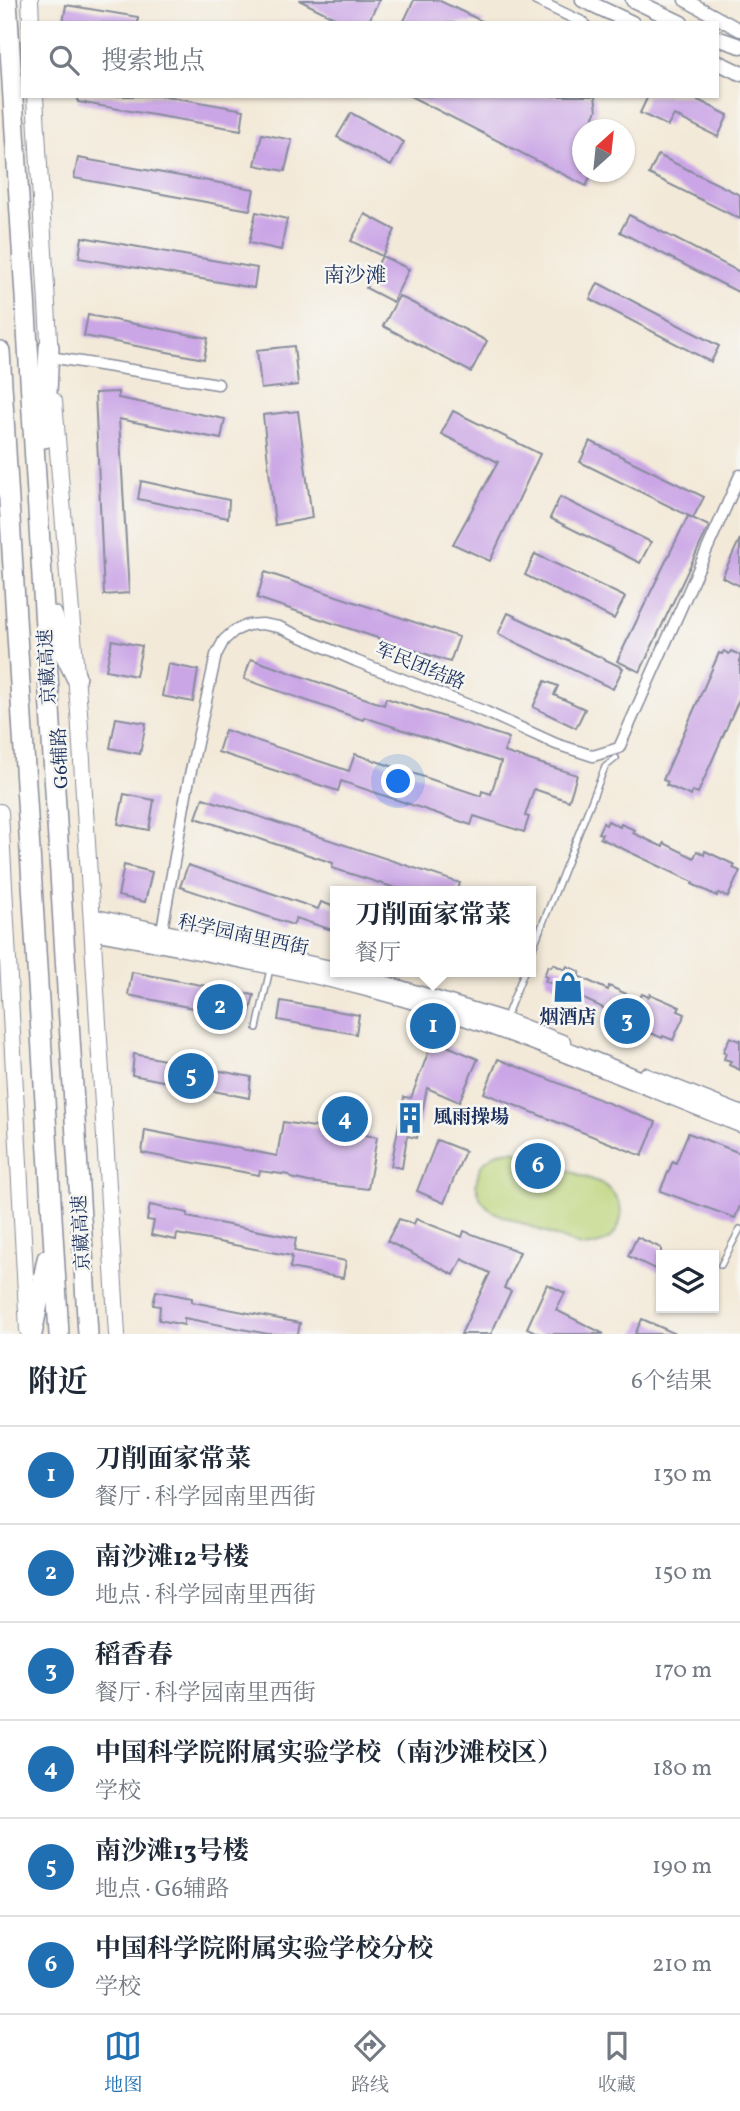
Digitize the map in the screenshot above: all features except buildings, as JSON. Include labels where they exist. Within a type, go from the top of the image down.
[{"type":"highway","name":"京藏高速","points":[[7,0],[88,1334]]},
{"type":"highway","name":"京藏高速","points":[[0,351],[59,1334]]},
{"type":"highway","points":[[40,534],[50,352]]},
{"type":"highway","points":[[0,494],[12,539]]},
{"type":"highway","points":[[43,591],[61,646],[76,677]]},
{"type":"highway","points":[[30,1334],[53,1234]]},
{"type":"main road","points":[[30,0],[31,21]]},
{"type":"main road","points":[[583,0],[628,21]]},
{"type":"main road","points":[[633,0],[677,21]]},
{"type":"main road","points":[[719,39],[740,46]]},
{"type":"main road","points":[[719,63],[740,73]]},
{"type":"main road","name":"G6辅路","points":[[35,98],[50,352],[76,677],[117,1334]]},
{"type":"main road","points":[[0,812],[30,1334]]},
{"type":"street","points":[[536,0],[580,21]]},
{"type":"street","points":[[685,0],[740,30]]},
{"type":"street","points":[[50,352],[218,384]]},
{"type":"street","name":"军民团结路","points":[[161,938],[187,789],[216,655],[224,640],[234,631],[248,625],[262,624],[279,628],[486,712],[556,744],[593,756],[619,748],[740,475]]},
{"type":"street","name":"科学园南里西街","points":[[92,924],[330,974]]},
{"type":"street","points":[[271,961],[330,967]]},
{"type":"street","name":"科学园南里西街","points":[[344,977],[503,1025],[740,1119]]},
{"type":"street","points":[[369,977],[740,1111]]},
{"type":"street","points":[[503,1025],[740,1127]]},
{"type":"lane","points":[[536,940],[605,767],[616,758]]},
{"type":"lane","points":[[257,1028],[271,961]]},
{"type":"lane","points":[[503,1025],[522,977]]},
{"type":"lane","points":[[721,1265],[740,1229]]},
{"type":"green space","points":[[513,1150],[601,1183],[612,1192],[619,1202],[621,1213],[614,1234],[594,1246],[580,1246],[493,1212],[481,1200],[476,1184],[479,1170],[483,1163],[498,1152]]},
{"type":"place","name":"烟酒店","points":[[568,987]]},
{"type":"place","name":"南沙滩12号楼","points":[[220,1007]]},
{"type":"place","name":"稻香春","points":[[627,1021]]},
{"type":"place","name":"刀削面家常菜","points":[[433,1026]]},
{"type":"place","name":"南沙滩13号楼","points":[[191,1076]]},
{"type":"place","name":"風雨操場","points":[[410,1118]]},
{"type":"place","name":"中国科学院附属实验学校（南沙滩校区）","points":[[345,1119]]},
{"type":"place","name":"中国科学院附属实验学校分校","points":[[538,1166]]},
{"type":"district","name":"南沙滩","points":[[355,276]]}]
